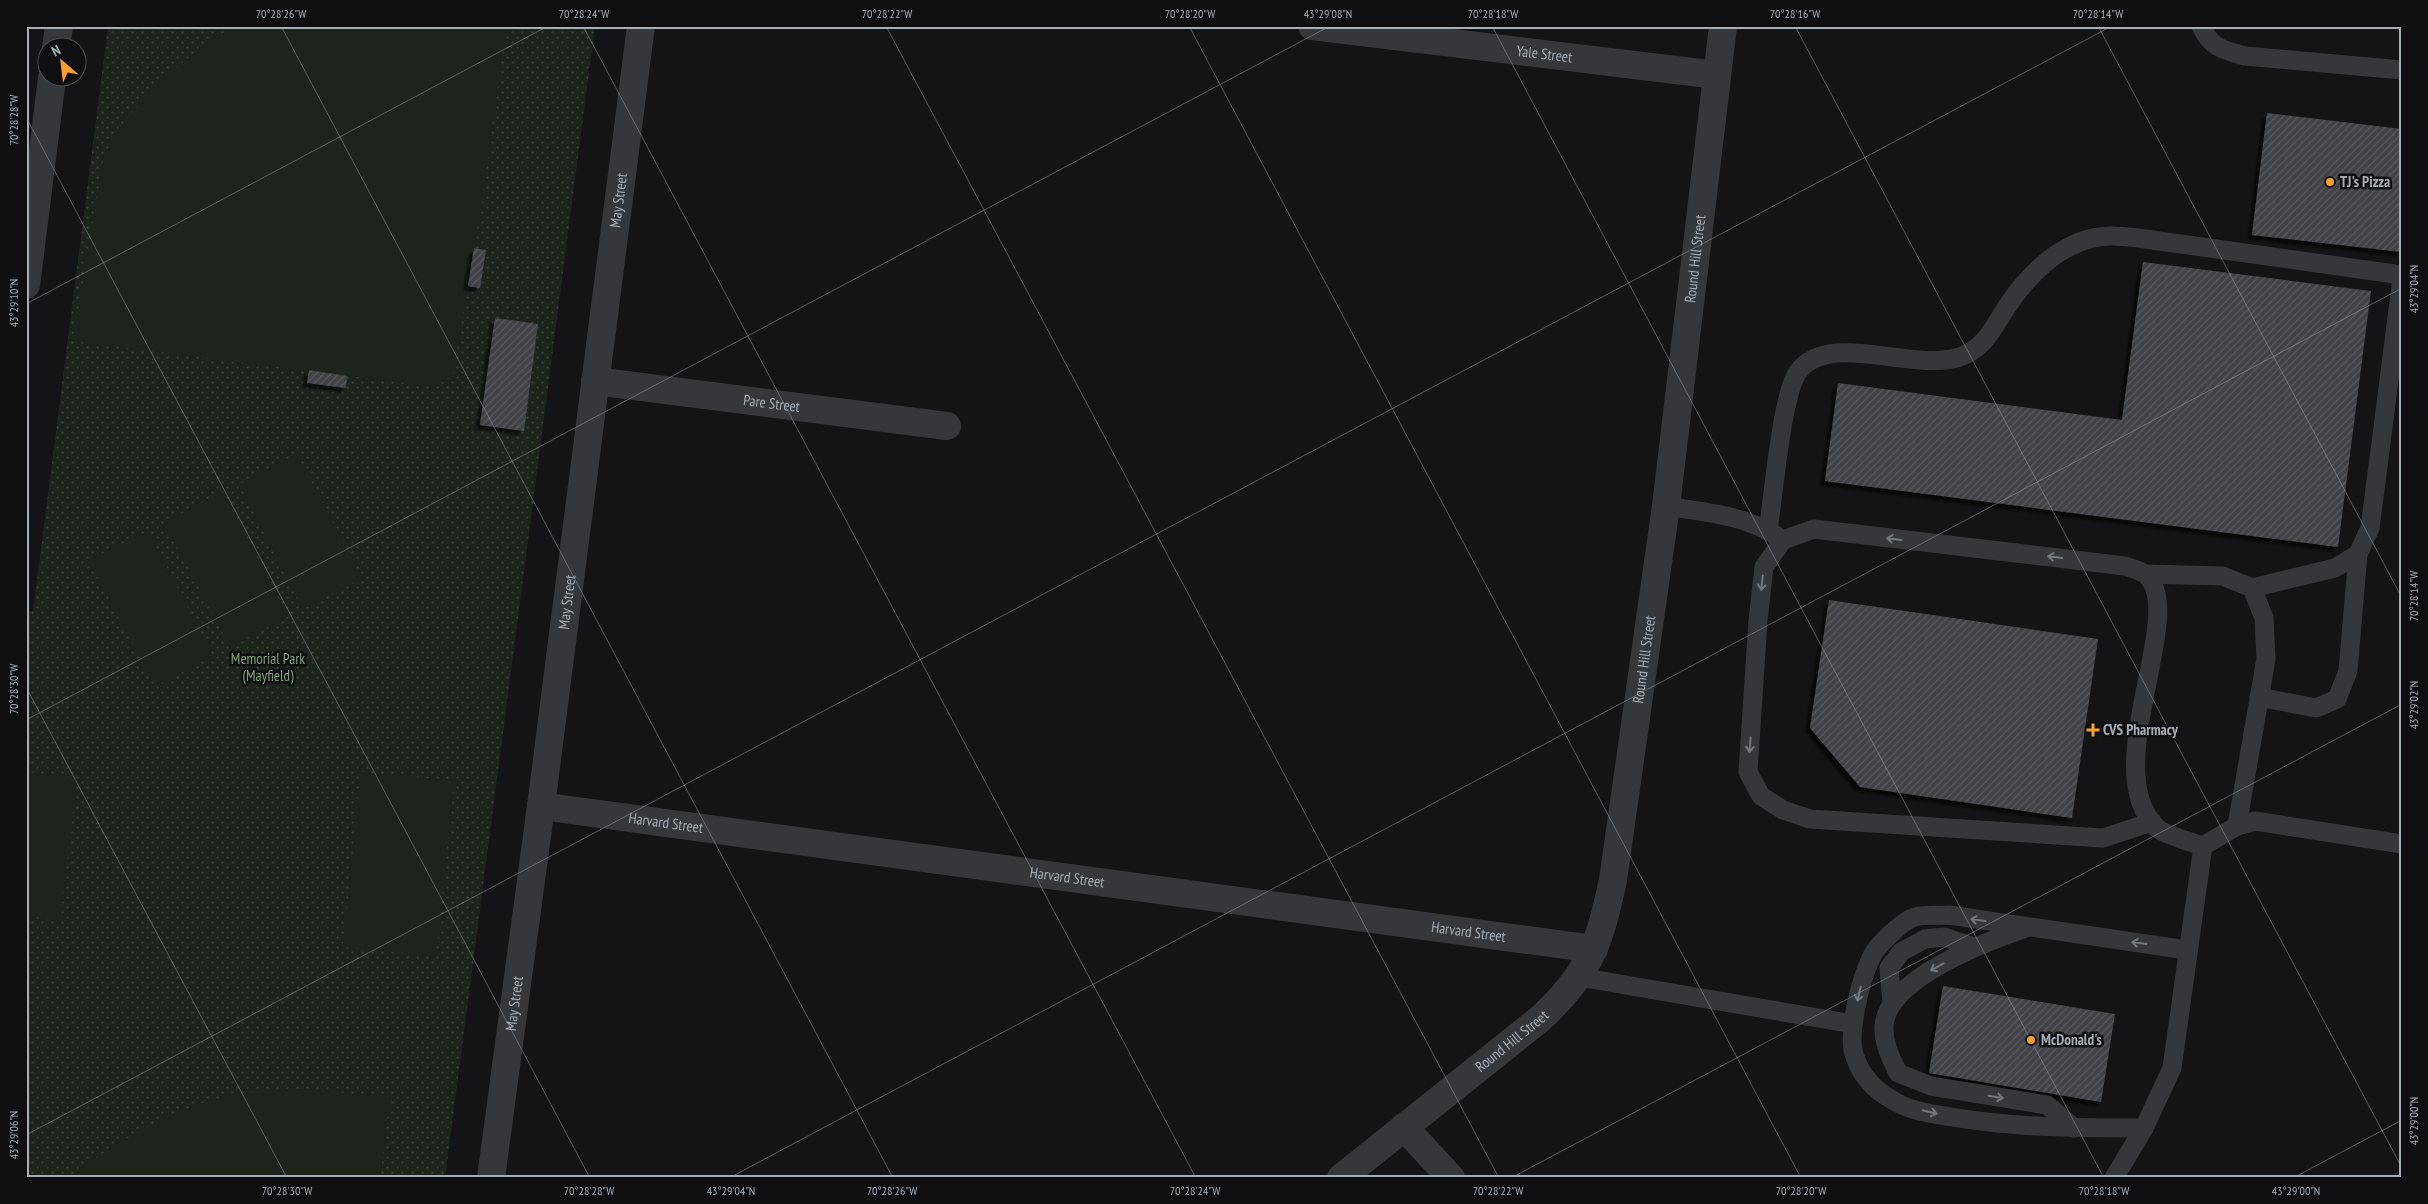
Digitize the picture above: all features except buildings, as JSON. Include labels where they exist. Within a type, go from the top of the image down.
[{"type":"street","name":"May Street","points":[[491,1178],[541,806],[641,26]]},
{"type":"street","name":"Yale Street","points":[[1312,26],[1717,75]]},
{"type":"street","name":"Round Hill Street","points":[[1341,1178],[1541,1018],[1564,996],[1579,977],[1594,949],[1602,928],[1612,880],[1666,506],[1723,26]]},
{"type":"street","points":[[26,285],[51,88]]},
{"type":"street","name":"Pare Street","points":[[595,381],[947,426]]},
{"type":"street","name":"Harvard Street","points":[[541,806],[1594,949]]},
{"type":"street","points":[[1404,1127],[1451,1178]]},
{"type":"lane","points":[[2201,26],[2208,40],[2222,50],[2245,56],[2402,70]]},
{"type":"lane","points":[[2152,822],[2103,838],[1810,819],[1783,810],[1761,796],[1748,772],[1758,620],[1764,566],[1776,536],[1788,395],[1797,372],[1812,358],[1832,352],[1941,362],[1964,355],[1984,343],[2026,280],[2058,252],[2085,241],[2110,236],[2138,238],[2402,275]]},
{"type":"lane","points":[[2259,697],[2316,708],[2337,699],[2348,671],[2358,554],[2370,528],[2402,279]]},
{"type":"lane","points":[[1666,506],[1734,518],[1758,525],[1776,536],[1814,529],[2104,563],[2125,566],[2146,574],[2223,576],[2252,588],[2335,568],[2358,554]]},
{"type":"lane","points":[[2146,574],[2157,594],[2157,619],[2138,738],[2134,779],[2142,809],[2158,829],[2203,846]]},
{"type":"lane","points":[[2237,826],[2266,660],[2264,618],[2252,588]]},
{"type":"lane","points":[[2203,846],[2237,826],[2256,821],[2402,844]]},
{"type":"lane","points":[[2114,1178],[2144,1128],[2172,1068],[2203,846]]},
{"type":"lane","points":[[2144,1128],[2074,1128],[1991,1123],[1931,1113],[1895,1102],[1866,1081],[1854,1056],[1853,1024],[1860,991],[1872,956],[1894,931],[1914,917],[1949,915],[2187,950]]},
{"type":"lane","points":[[1892,1004],[1922,976],[1974,946],[2030,927]]},
{"type":"lane","points":[[1974,946],[1944,936],[1926,939],[1901,952],[1889,968],[1892,1004],[1884,1025],[1887,1050],[1898,1073],[1931,1086],[2047,1105],[2074,1128]]},
{"type":"lane","points":[[1579,977],[1853,1024]]},
{"type":"green space","name":"Memorial Park (Mayfield)","points":[[108,26],[595,26],[445,1178],[26,1178],[26,611],[33,611]]},
{"type":"green space","points":[[234,26],[506,26],[483,193],[453,374],[436,387],[73,341],[104,155],[125,120],[165,77],[204,45]]},
{"type":"green space","points":[[297,454],[362,578],[303,609],[239,484]]},
{"type":"green space","points":[[223,492],[288,616],[230,647],[164,522]]},
{"type":"green space","points":[[148,531],[213,656],[155,686],[89,561]]},
{"type":"green space","points":[[28,772],[77,778],[60,920],[26,916]]},
{"type":"green space","points":[[361,772],[454,781],[436,956],[343,947]]},
{"type":"green space","points":[[303,1089],[390,1097],[380,1178],[72,1178],[104,1153],[140,1131],[178,1112],[237,1094]]},
{"type":"place","name":"TJ's Pizza","points":[[2330,182]]},
{"type":"place","name":"CVS Pharmacy","points":[[2093,730]]},
{"type":"place","name":"McDonald's","points":[[2031,1040]]}]
